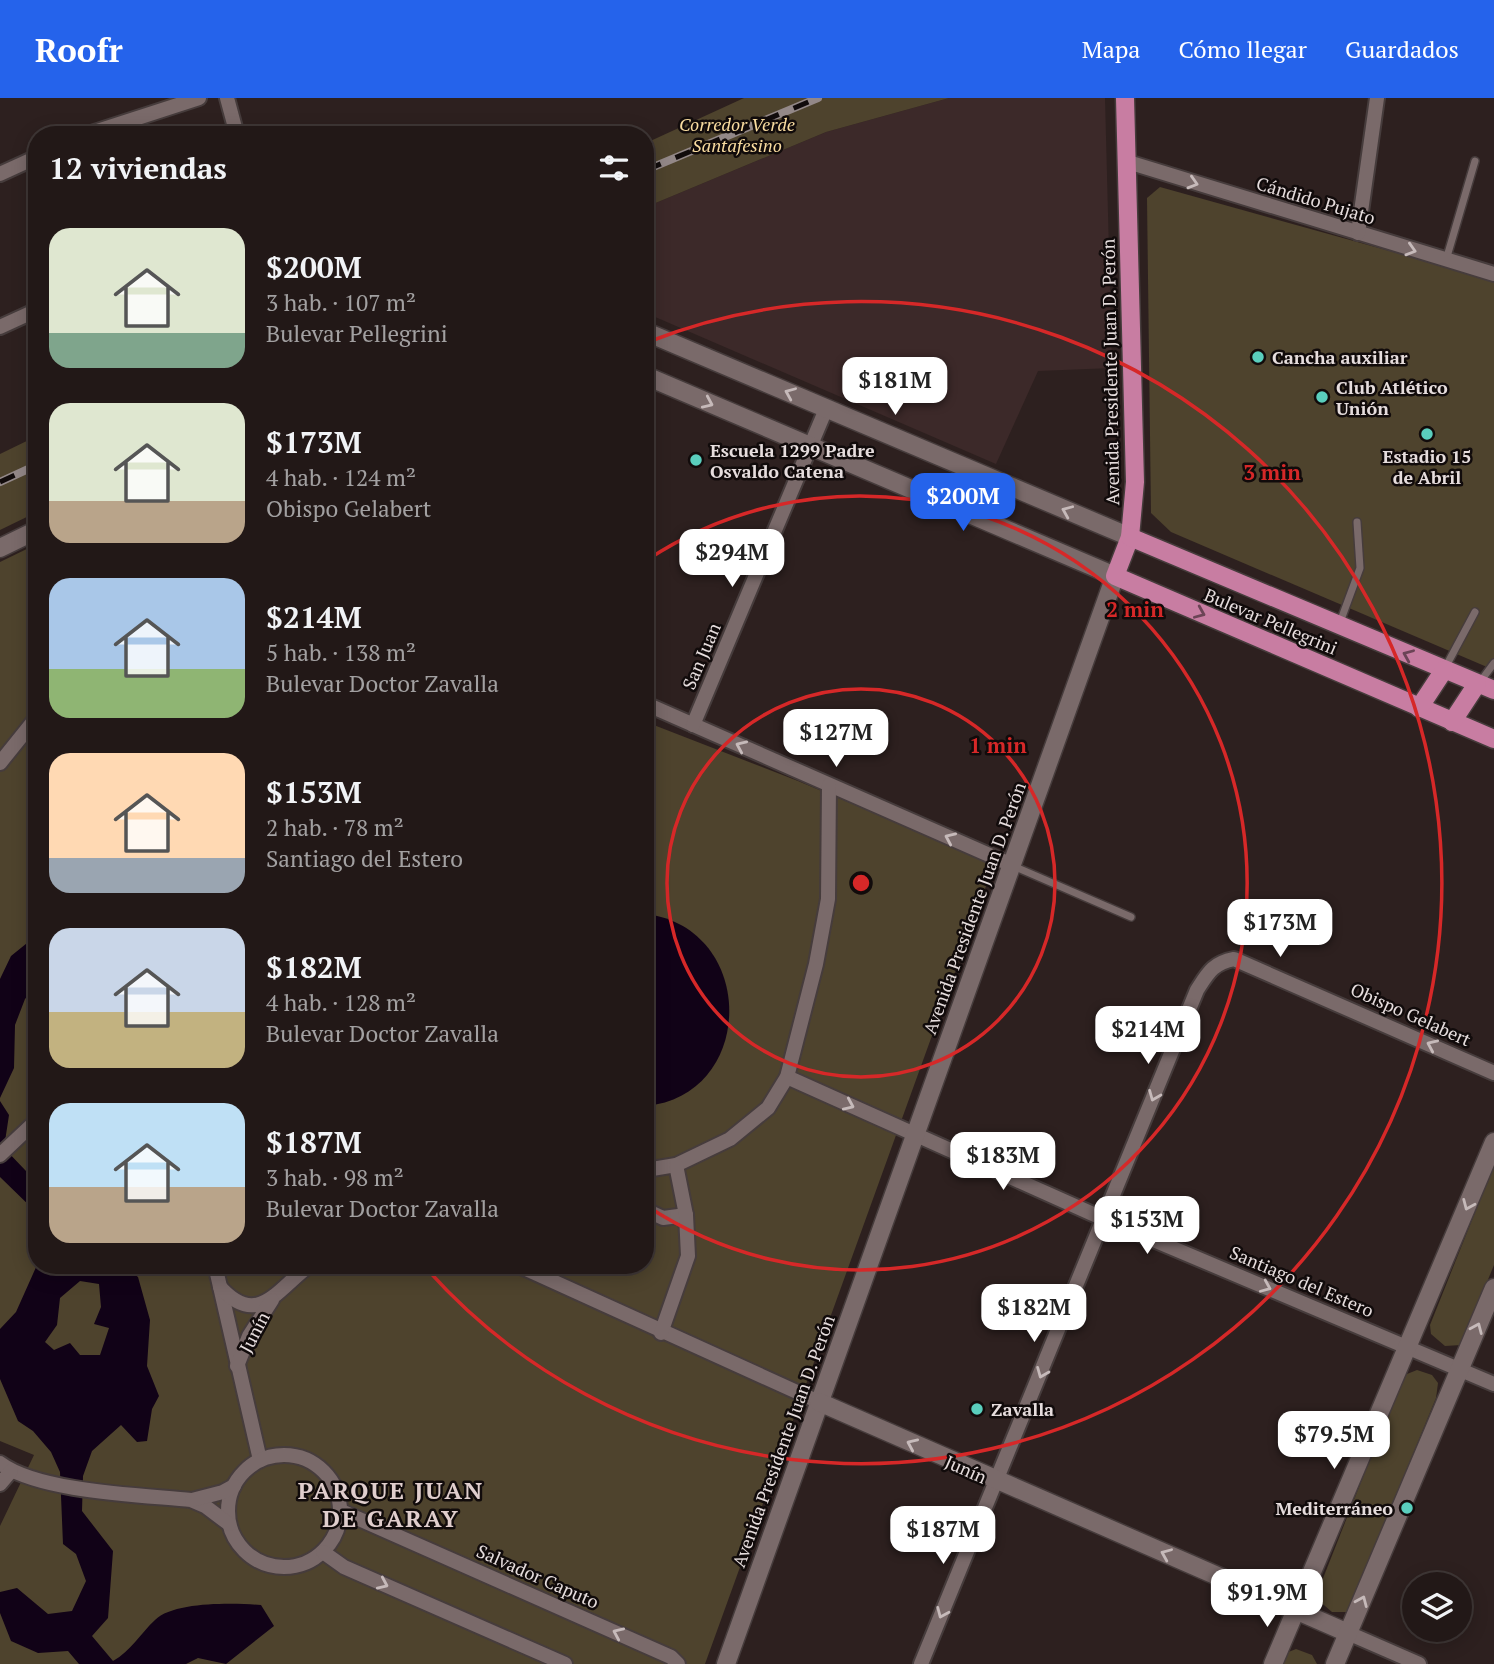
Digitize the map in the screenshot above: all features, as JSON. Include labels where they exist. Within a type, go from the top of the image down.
[{"type":"main road","name":"Avenida Presidente Juan D. Perón","points":[[1115,576],[1130,537],[1135,482],[1125,98]]},
{"type":"main road","name":"Avenida Presidente Juan D. Perón","points":[[1128,143],[1132,98]]},
{"type":"main road","name":"Bulevar Pellegrini","points":[[1130,537],[1486,687]]},
{"type":"main road","name":"Bulevar Pellegrini","points":[[1115,576],[1494,739]]},
{"type":"main road","points":[[1419,708],[1444,670]]},
{"type":"main road","points":[[1452,722],[1486,687]]},
{"type":"street","points":[[112,126],[198,98]]},
{"type":"street","points":[[226,98],[234,126]]},
{"type":"street","points":[[1358,233],[1377,98]]},
{"type":"street","points":[[0,174],[28,160]]},
{"type":"street","name":"Cándido Pujato","points":[[1128,162],[1494,274]]},
{"type":"street","points":[[0,327],[28,314]]},
{"type":"street","name":"Bulevar Pellegrini","points":[[654,335],[1130,537]]},
{"type":"street","name":"Bulevar Pellegrini","points":[[654,380],[810,449],[1115,576]]},
{"type":"street","name":"San Juan","points":[[693,725],[826,409]]},
{"type":"street","points":[[0,548],[28,534]]},
{"type":"street","name":"Avenida Presidente Juan D. Perón","points":[[726,1664],[1115,576]]},
{"type":"street","points":[[654,708],[1012,865]]},
{"type":"street","points":[[0,764],[28,728]]},
{"type":"street","points":[[654,1169],[676,1165],[730,1139],[768,1108],[787,1077],[819,955],[828,899],[829,785]]},
{"type":"street","name":"Obispo Gelabert","points":[[1104,1219],[1197,990],[1219,962],[1234,959],[1494,1073]]},
{"type":"street","name":"Santiago del Estero","points":[[787,1077],[1104,1219],[1494,1384]]},
{"type":"street","points":[[0,1154],[28,1129]]},
{"type":"street","points":[[1273,1664],[1494,1142]]},
{"type":"street","points":[[661,1333],[686,1267],[686,1215],[676,1165]]},
{"type":"street","points":[[654,1214],[663,1218],[686,1215]]},
{"type":"street","points":[[921,1664],[1104,1219]]},
{"type":"street","points":[[217,1274],[260,1460]]},
{"type":"street","name":"Junín","points":[[237,1366],[249,1336],[272,1299],[300,1274]]},
{"type":"street","name":"Junín","points":[[536,1274],[661,1333],[997,1482],[1297,1609],[1419,1664]]},
{"type":"street","name":"Junín","points":[[219,1286],[232,1300],[243,1306],[253,1307],[272,1299]]},
{"type":"street","points":[[1335,1664],[1494,1288]]},
{"type":"street","points":[[292,1455],[321,1468],[335,1488],[341,1511],[339,1526],[323,1552],[293,1567],[268,1564],[246,1553],[235,1540],[229,1524],[227,1508],[234,1486],[247,1468],[260,1460],[292,1455]]},
{"type":"street","points":[[0,1484],[5,1467],[39,1480],[191,1500],[205,1506],[229,1524]]},
{"type":"street","points":[[191,1500],[213,1496],[234,1486]]},
{"type":"street","name":"Salvador Caputo","points":[[341,1511],[674,1662]]},
{"type":"street","points":[[323,1552],[344,1567],[565,1664]]},
{"type":"lane","points":[[1446,261],[1475,161]]},
{"type":"lane","points":[[1339,626],[1360,568],[1357,522]]},
{"type":"lane","points":[[1444,670],[1475,612]]},
{"type":"lane","points":[[1486,687],[1494,663]]},
{"type":"lane","points":[[1012,865],[1131,917]]},
{"type":"shaded area","points":[[949,98],[1105,98],[1112,368],[1038,371],[996,464],[654,316],[654,204],[826,132]]},
{"type":"shaded area","points":[[654,917],[682,926],[708,948],[724,978],[729,1011],[724,1044],[708,1073],[682,1095],[654,1104]]},
{"type":"shaded area","points":[[28,942],[28,995],[15,1025],[14,1068],[0,1098],[0,979],[11,956]]},
{"type":"shaded area","points":[[0,1101],[9,1115],[4,1148],[28,1172],[28,1204],[0,1177]]},
{"type":"shaded area","points":[[33,1274],[134,1274],[138,1277],[150,1320],[147,1366],[159,1396],[152,1409],[147,1441],[137,1442],[121,1425],[92,1451],[83,1476],[82,1511],[113,1551],[108,1618],[92,1636],[113,1661],[155,1620],[176,1609],[206,1605],[261,1605],[274,1626],[226,1664],[198,1658],[186,1664],[79,1664],[68,1651],[38,1653],[11,1641],[0,1613],[0,1592],[17,1588],[48,1614],[72,1611],[86,1581],[76,1554],[63,1544],[60,1472],[51,1452],[33,1431],[18,1421],[0,1379],[0,1329],[16,1312]],"holes":[[[80,1281],[99,1284],[101,1307],[94,1324],[109,1328],[100,1355],[80,1355],[70,1343],[54,1350],[45,1342],[57,1325],[60,1298]]]},
{"type":"green space","name":"Corredor Verde Santafesino","points":[[744,98],[949,98],[826,132],[654,204],[654,139]]},
{"type":"green space","name":"Club Atlético Unión","points":[[1160,187],[1494,280],[1494,670],[1171,532],[1151,513],[1147,198]]},
{"type":"green space","points":[[28,440],[28,516],[0,530],[0,454]]},
{"type":"green space","name":"PARQUE JUAN DE GARAY","points":[[28,548],[28,1274],[654,1274],[654,725],[798,781],[984,859],[990,875],[705,1664],[0,1664],[0,1526],[34,1455],[0,1441],[0,562]]},
{"type":"green space","points":[[1494,1165],[1494,1265],[1461,1345],[1445,1346],[1431,1334],[1430,1325]]},
{"type":"green space","points":[[1417,1370],[1432,1375],[1438,1383],[1436,1398],[1348,1612],[1332,1612],[1318,1600],[1318,1591],[1400,1383],[1407,1374]]},
{"type":"green space","points":[[1296,1649],[1312,1655],[1317,1664],[1279,1664],[1286,1653]]},
{"type":"railway","points":[[654,167],[818,98]]},
{"type":"railway","points":[[0,482],[28,469]]},
{"type":"place","name":"Cancha auxiliar","points":[[1258,357]]},
{"type":"place","name":"Club Atlético Unión","points":[[1322,397]]},
{"type":"place","name":"Estadio 15 de Abril","points":[[1427,434]]},
{"type":"place","name":"Escuela 1299 Padre Osvaldo Catena","points":[[696,460]]},
{"type":"place","name":"Zavalla","points":[[977,1409]]},
{"type":"place","name":"Mediterráneo","points":[[1407,1508]]},
{"type":"district","name":"PARQUE JUAN DE GARAY","points":[[391,1504]]}]
